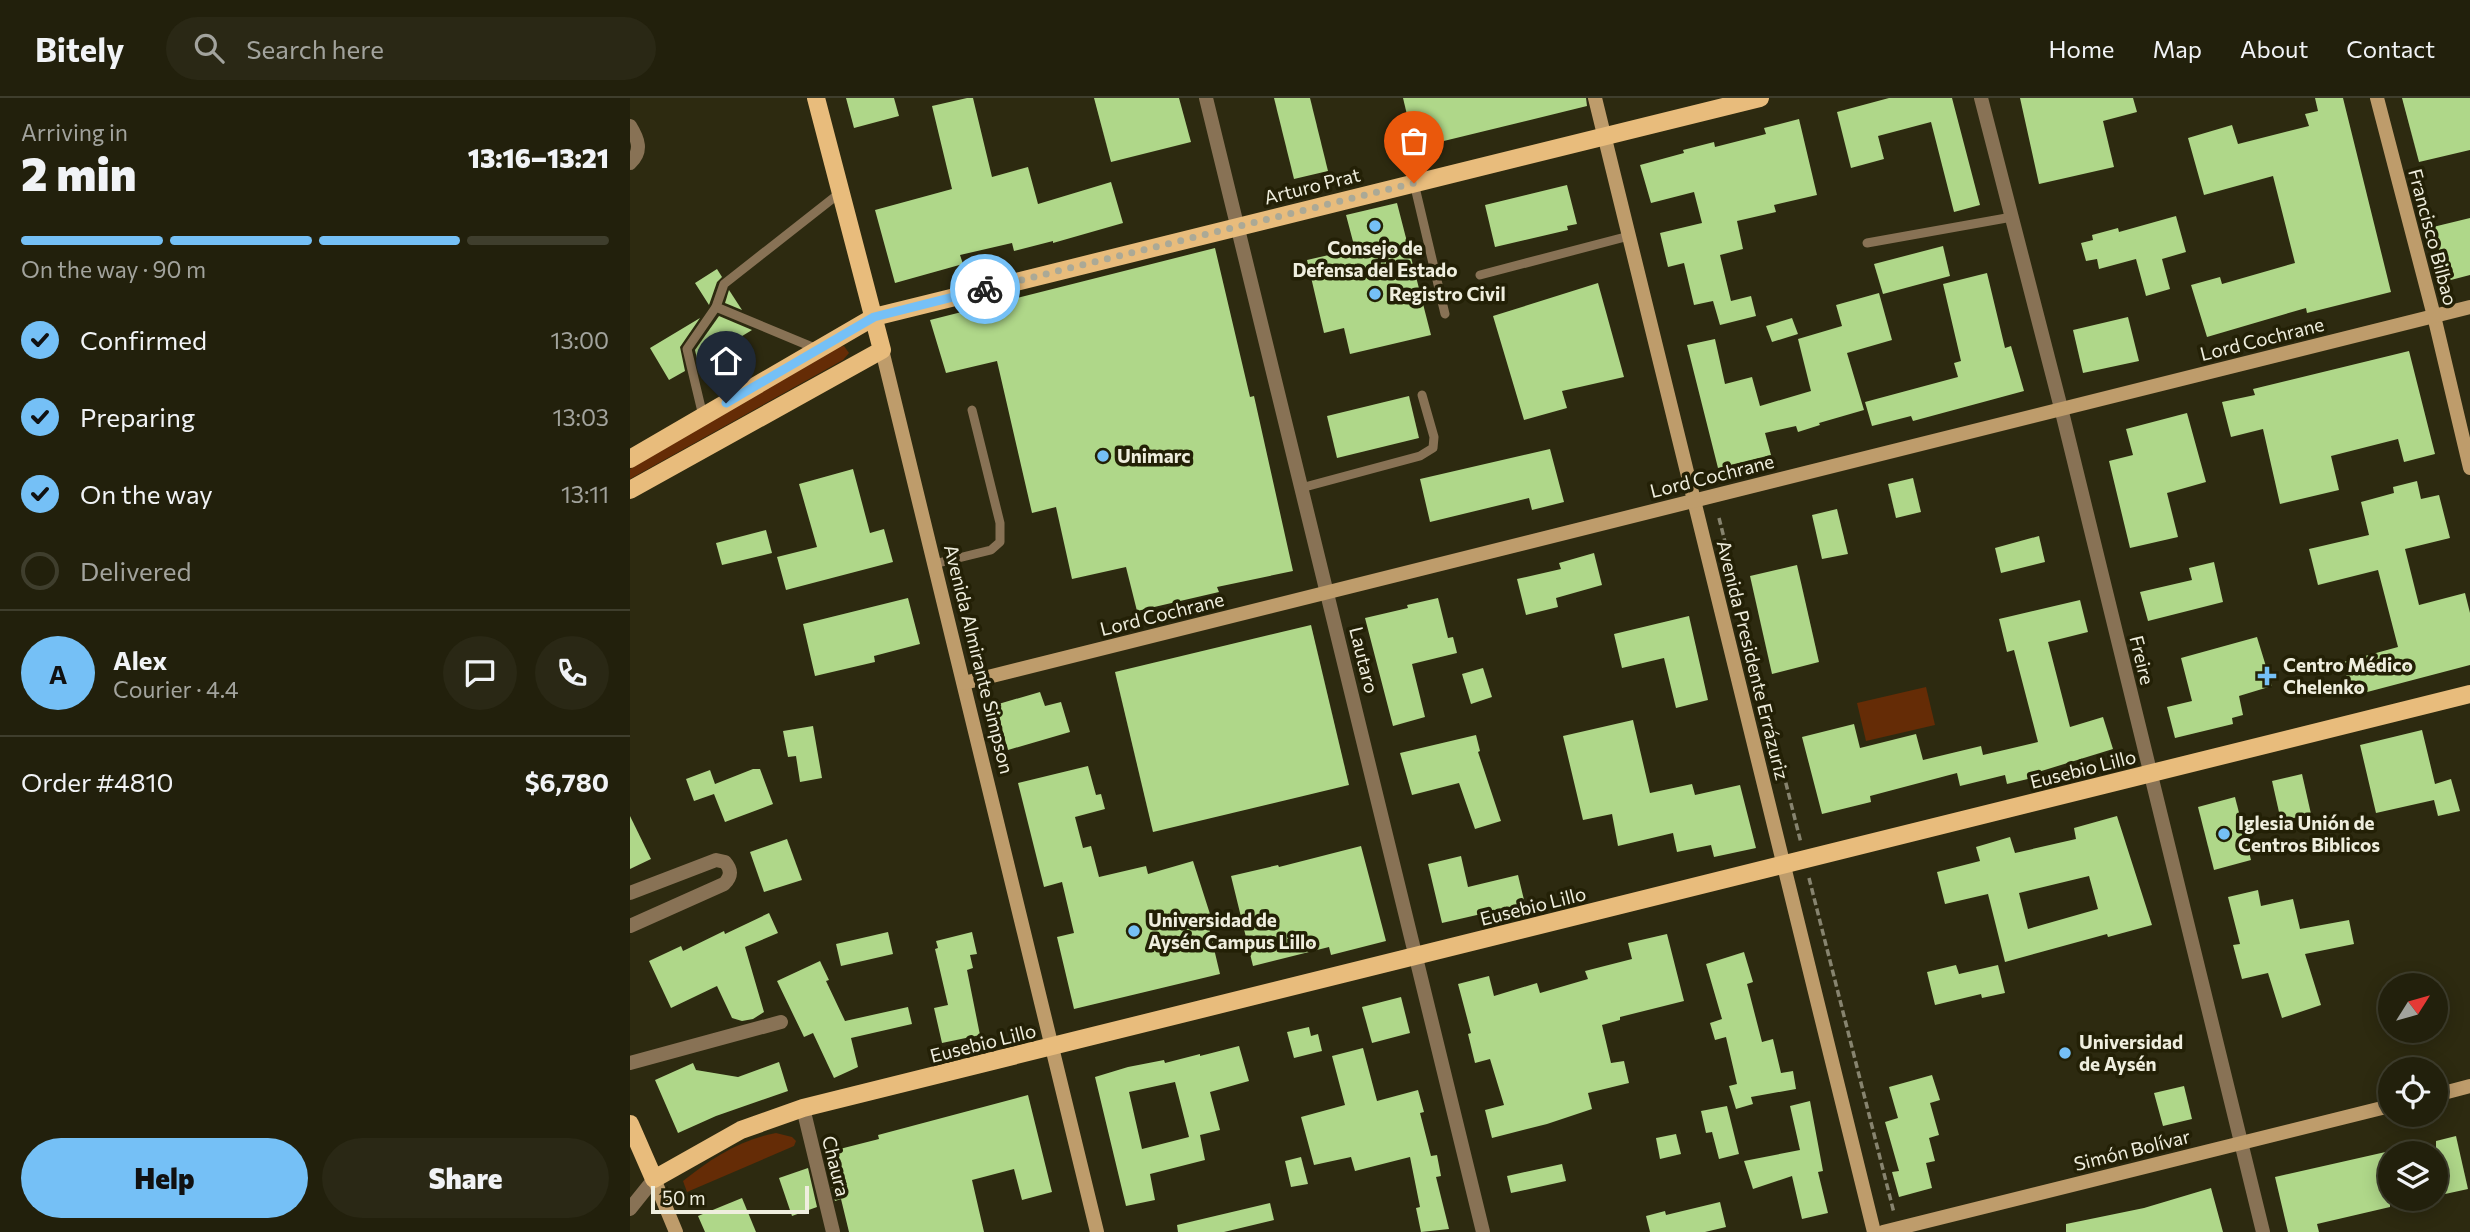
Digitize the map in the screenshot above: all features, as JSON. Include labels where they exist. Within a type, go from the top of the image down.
[{"type":"main road","name":"Avenida Almirante Simpson","points":[[816,98],[874,317],[1097,1232]]},
{"type":"main road","name":"Avenida Presidente Errázuriz","points":[[1595,98],[1874,1232]]},
{"type":"main road","name":"Arturo Prat","points":[[630,459],[874,317],[1759,98]]},
{"type":"main road","name":"Francisco Bilbao","points":[[2376,98],[2434,316],[2470,468]]},
{"type":"main road","name":"Lord Cochrane","points":[[964,683],[2470,307]]},
{"type":"main road","points":[[630,490],[881,350]]},
{"type":"main road","name":"Eusebio Lillo","points":[[654,1179],[741,1130],[803,1108],[2470,694]]},
{"type":"main road","points":[[2448,1092],[2470,1086]]},
{"type":"main road","name":"Simón Bolívar","points":[[1883,1232],[2378,1109]]},
{"type":"main road","points":[[630,1124],[676,1232]]},
{"type":"street","name":"Lautaro","points":[[1206,98],[1483,1232]]},
{"type":"street","name":"Freire","points":[[1981,98],[2061,408],[2263,1232]]},
{"type":"street","points":[[630,126],[639,146],[635,159],[630,163]]},
{"type":"street","points":[[630,892],[716,860],[725,862],[730,871],[724,884],[630,926]]},
{"type":"street","points":[[630,1063],[781,1022]]},
{"type":"street","name":"Chaura","points":[[803,1108],[833,1232]]},
{"type":"street","name":"Eusebio Lillo","points":[[630,1209],[654,1179]]},
{"type":"lane","points":[[1414,183],[1445,314]]},
{"type":"lane","points":[[703,416],[687,349],[716,307],[724,284],[841,192]]},
{"type":"lane","points":[[1867,243],[2012,217]]},
{"type":"lane","points":[[1480,275],[1629,236]]},
{"type":"lane","points":[[716,307],[817,350]]},
{"type":"lane","points":[[1301,488],[1420,456],[1433,448],[1434,437],[1422,395]]},
{"type":"lane","points":[[934,564],[991,550],[999,542],[1000,523],[972,410]]},
{"type":"path","points":[[1713,495],[1898,1228]]},
{"type":"shaded area","points":[[844,346],[849,353],[843,360],[630,479],[630,469],[633,467],[837,347]]},
{"type":"shaded area","points":[[1926,687],[1935,725],[1866,741],[1857,703]]},
{"type":"shaded area","points":[[776,1133],[792,1137],[796,1141],[794,1146],[687,1192],[683,1181],[704,1165],[738,1145]]},
{"type":"building","points":[[846,98],[894,98],[899,116],[854,128]]},
{"type":"building","points":[[973,98],[992,177],[1028,167],[1038,204],[1111,182],[1123,223],[1014,251],[1012,243],[960,255],[963,264],[895,283],[875,210],[952,189],[932,106]]},
{"type":"building","points":[[1094,98],[1179,98],[1191,142],[1111,162]]},
{"type":"building","points":[[1274,98],[1310,98],[1328,171],[1294,179]]},
{"type":"building","points":[[1403,98],[1586,98],[1587,106],[1415,148]]},
{"type":"building","points":[[1889,98],[1952,98],[1980,205],[1954,212],[1931,122],[1878,136],[1884,159],[1851,168],[1837,112]]},
{"type":"building","points":[[2020,98],[2133,98],[2137,112],[2103,121],[2114,167],[2039,184]]},
{"type":"building","points":[[2315,98],[2343,98],[2391,292],[2307,313],[2306,308],[2207,337],[2191,285],[2220,277],[2222,284],[2295,263],[2273,176],[2204,195],[2188,138],[2232,125],[2238,144],[2309,126],[2305,114],[2318,111]]},
{"type":"building","points":[[2402,98],[2470,98],[2470,150],[2419,162]]},
{"type":"building","points":[[1799,119],[1817,195],[1774,205],[1776,212],[1737,221],[1743,249],[1720,255],[1731,301],[1751,296],[1756,316],[1720,325],[1713,301],[1694,305],[1684,263],[1668,267],[1660,233],[1702,223],[1694,192],[1651,203],[1640,165],[1714,142],[1715,147],[1766,134],[1764,128]]},
{"type":"building","points":[[1567,185],[1577,224],[1567,226],[1568,230],[1495,247],[1485,205]]},
{"type":"building","name":"Registro Civil","points":[[1397,203],[1431,335],[1350,354],[1344,328],[1324,333],[1307,260],[1355,249],[1346,215]]},
{"type":"building","points":[[2176,216],[2186,252],[2162,259],[2170,289],[2146,296],[2136,259],[2099,269],[2097,259],[2086,261],[2081,243],[2093,240],[2092,235],[2118,228],[2119,232]]},
{"type":"building","points":[[2470,218],[2470,275],[2447,281],[2433,227]]},
{"type":"building","points":[[1943,246],[1950,276],[1883,294],[1874,264]]},
{"type":"building","name":"Unimarc","points":[[1215,248],[1250,397],[1254,396],[1293,571],[1217,587],[1219,592],[1137,611],[1126,567],[1072,579],[1056,507],[1032,513],[997,361],[946,373],[930,320]]},
{"type":"building","points":[[717,269],[722,277],[717,282],[709,305],[695,283]]},
{"type":"building","points":[[1987,273],[2005,348],[2011,346],[2024,391],[1913,421],[1911,416],[1872,426],[1865,402],[1958,377],[1954,363],[1961,361],[1943,284]]},
{"type":"building","points":[[1598,283],[1624,377],[1562,391],[1567,408],[1524,420],[1493,316]]},
{"type":"building","points":[[729,290],[742,310],[725,303]]},
{"type":"building","points":[[1879,293],[1892,340],[1847,353],[1864,410],[1798,432],[1796,426],[1765,433],[1771,455],[1718,468],[1687,345],[1715,339],[1725,384],[1752,377],[1760,406],[1811,391],[1798,339],[1842,326],[1836,305]]},
{"type":"building","points":[[719,316],[752,330],[698,363],[695,350]]},
{"type":"building","points":[[2128,317],[2139,361],[2083,373],[2073,330]]},
{"type":"building","points":[[700,318],[680,347],[685,371],[669,380],[650,348]]},
{"type":"building","points":[[1792,318],[1798,334],[1772,342],[1766,326]]},
{"type":"building","points":[[2409,351],[2435,454],[2404,462],[2398,439],[2331,456],[2339,490],[2280,504],[2263,429],[2231,437],[2222,402],[2255,395],[2253,389]]},
{"type":"building","points":[[1409,396],[1419,438],[1337,458],[1327,416]]},
{"type":"building","points":[[2187,413],[2206,482],[2167,493],[2178,537],[2130,548],[2109,461],[2133,455],[2126,429]]},
{"type":"building","points":[[1550,449],[1564,502],[1532,510],[1529,498],[1430,522],[1420,479]]},
{"type":"building","points":[[853,469],[870,533],[884,529],[893,562],[786,590],[777,557],[817,547],[799,484]]},
{"type":"building","points":[[1913,478],[1921,512],[1896,518],[1888,484]]},
{"type":"building","points":[[2417,481],[2421,499],[2439,495],[2450,538],[2405,549],[2419,605],[2465,593],[2470,613],[2470,665],[2352,696],[2343,662],[2398,647],[2378,570],[2318,585],[2309,549],[2369,535],[2361,502],[2394,493],[2393,487]]},
{"type":"building","points":[[1837,509],[1848,554],[1822,559],[1812,515]]},
{"type":"building","points":[[766,530],[772,553],[722,565],[716,543]]},
{"type":"building","points":[[2039,536],[2045,562],[2001,573],[1995,548]]},
{"type":"building","points":[[1594,553],[1602,585],[1556,598],[1558,607],[1526,615],[1517,579],[1561,569],[1559,563]]},
{"type":"building","points":[[2214,562],[2223,602],[2148,621],[2140,592],[2192,580],[2189,568]]},
{"type":"building","points":[[1797,565],[1819,662],[1772,674],[1750,576]]},
{"type":"building","points":[[908,598],[920,644],[874,656],[875,662],[815,676],[803,624]]},
{"type":"building","points":[[1438,598],[1448,638],[1453,637],[1457,653],[1412,664],[1425,717],[1393,726],[1365,618]]},
{"type":"building","points":[[2080,600],[2088,632],[2048,642],[2070,727],[2103,717],[2113,749],[2035,773],[2036,777],[2007,784],[2005,775],[1960,786],[1957,773],[1870,796],[1871,802],[1822,814],[1802,737],[1854,724],[1860,748],[1916,734],[1923,760],[1981,746],[1983,755],[2038,742],[2014,650],[2007,652],[1999,619]]},
{"type":"building","points":[[1689,616],[1708,700],[1676,708],[1664,658],[1622,668],[1614,634]]},
{"type":"building","points":[[1311,625],[1349,785],[1153,832],[1115,672]]},
{"type":"building","points":[[2257,637],[2272,686],[2239,696],[2243,715],[2232,718],[2233,724],[2175,738],[2167,707],[2192,701],[2181,658]]},
{"type":"building","points":[[1483,668],[1492,697],[1471,704],[1462,674]]},
{"type":"building","points":[[1040,692],[1045,706],[1061,702],[1070,732],[1008,750],[995,705]]},
{"type":"building","points":[[1633,720],[1650,793],[1692,784],[1695,795],[1740,785],[1756,848],[1714,857],[1711,845],[1677,852],[1673,833],[1618,846],[1612,814],[1583,820],[1563,736]]},
{"type":"building","points":[[813,726],[822,778],[800,782],[796,756],[788,757],[783,731]]},
{"type":"building","points":[[2422,730],[2435,784],[2451,779],[2460,811],[2438,816],[2434,800],[2376,813],[2360,745]]},
{"type":"building","points":[[1476,735],[1480,751],[1478,752],[1501,821],[1475,829],[1459,783],[1412,795],[1400,753]]},
{"type":"building","name":"Universidad de Aysén Campus Lillo","points":[[1088,766],[1096,795],[1101,794],[1105,809],[1075,817],[1083,848],[1091,846],[1099,877],[1146,866],[1148,874],[1193,861],[1210,914],[1206,915],[1220,974],[1074,1009],[1057,937],[1074,933],[1062,882],[1044,887],[1018,783]]},
{"type":"building","points":[[753,769],[760,769],[773,804],[725,822],[714,794],[694,801],[686,779],[710,770],[715,784]]},
{"type":"building","points":[[2302,774],[2311,814],[2281,821],[2272,781]]},
{"type":"building","name":"Iglesia Unión de Centros Biblicos","points":[[2235,797],[2251,860],[2214,870],[2198,807]]},
{"type":"building","points":[[630,816],[651,859],[630,869]]},
{"type":"building","points":[[2117,816],[2152,925],[2108,937],[2107,934],[2005,962],[1988,894],[1945,904],[1937,872],[1980,861],[1976,847],[2010,837],[2015,853],[2076,839],[2074,828]],"holes":[[[2089,876],[2098,909],[2028,929],[2019,893]]]},
{"type":"building","points":[[787,839],[802,880],[764,892],[750,852]]},
{"type":"building","points":[[1361,846],[1386,941],[1331,955],[1329,947],[1253,966],[1231,876]]},
{"type":"building","points":[[1461,856],[1468,887],[1518,875],[1525,904],[1442,923],[1428,864]]},
{"type":"building","points":[[2258,890],[2261,906],[2293,899],[2300,929],[2349,920],[2354,944],[2305,954],[2321,1005],[2282,1018],[2268,973],[2242,979],[2233,945],[2240,944],[2228,897]]},
{"type":"building","points":[[769,913],[778,933],[745,947],[764,1012],[753,1019],[742,1021],[732,1018],[717,986],[671,1008],[649,961],[681,946],[683,951]]},
{"type":"building","points":[[888,932],[893,954],[841,966],[836,944]]},
{"type":"building","points":[[972,932],[977,954],[970,955],[973,968],[967,970],[980,1035],[942,1043],[934,1008],[948,1005],[935,949],[938,948],[936,941]]},
{"type":"building","points":[[1667,934],[1684,1001],[1620,1017],[1620,1020],[1602,1025],[1611,1063],[1624,1061],[1629,1083],[1588,1093],[1592,1109],[1492,1138],[1485,1110],[1504,1105],[1490,1059],[1475,1063],[1468,1034],[1471,1033],[1458,984],[1489,976],[1494,996],[1537,983],[1540,993],[1588,979],[1585,971],[1632,959],[1628,943]]},
{"type":"building","points":[[1744,952],[1753,982],[1747,984],[1762,1042],[1773,1039],[1781,1073],[1793,1071],[1796,1089],[1751,1097],[1753,1104],[1736,1109],[1729,1086],[1737,1084],[1726,1037],[1715,1040],[1710,1023],[1722,1019],[1706,964]]},
{"type":"building","points":[[820,961],[829,980],[826,981],[845,1021],[908,1007],[912,1024],[851,1038],[858,1067],[834,1078],[813,1033],[804,1037],[777,981]]},
{"type":"building","points":[[1956,965],[1959,974],[1998,965],[2005,993],[1982,998],[1981,994],[1935,1005],[1927,972]]},
{"type":"building","points":[[1401,997],[1410,1033],[1372,1043],[1362,1007]]},
{"type":"building","points":[[1309,1027],[1311,1036],[1318,1034],[1322,1051],[1294,1058],[1287,1032]]},
{"type":"building","points":[[1239,1046],[1249,1081],[1210,1092],[1220,1130],[1200,1135],[1205,1160],[1150,1174],[1155,1200],[1126,1206],[1095,1077],[1128,1067],[1200,1056]],"holes":[[[1175,1082],[1189,1137],[1142,1149],[1129,1092]]]},
{"type":"building","points":[[1363,1048],[1377,1101],[1418,1090],[1424,1112],[1420,1113],[1431,1156],[1437,1155],[1441,1176],[1436,1177],[1449,1229],[1421,1232],[1416,1208],[1420,1207],[1410,1157],[1355,1171],[1351,1157],[1314,1165],[1301,1117],[1345,1105],[1332,1056]]},
{"type":"building","points":[[779,1062],[788,1091],[716,1116],[678,1133],[655,1080],[693,1063],[696,1070],[738,1077]]},
{"type":"building","points":[[1932,1075],[1940,1100],[1930,1103],[1939,1135],[1929,1138],[1935,1161],[1926,1163],[1932,1188],[1899,1197],[1892,1172],[1899,1171],[1885,1122],[1898,1118],[1889,1087]]},
{"type":"building","points":[[2184,1086],[2192,1119],[2163,1126],[2154,1093]]},
{"type":"building","points":[[1028,1095],[1052,1192],[1022,1200],[1014,1169],[972,1180],[984,1232],[849,1232],[841,1199],[835,1201],[826,1162],[830,1160],[828,1152],[879,1139],[878,1135]]},
{"type":"building","points":[[1810,1101],[1823,1171],[1818,1172],[1828,1213],[1802,1219],[1792,1176],[1753,1189],[1744,1161],[1800,1150],[1790,1106]]},
{"type":"building","points":[[1727,1106],[1739,1154],[1719,1159],[1712,1132],[1706,1133],[1701,1111]]},
{"type":"building","points":[[1676,1134],[1681,1154],[1660,1159],[1656,1138]]},
{"type":"building","points":[[2456,1136],[2468,1189],[2448,1193],[2448,1141],[2436,1141]]},
{"type":"building","points":[[2378,1154],[2378,1210],[2317,1224],[2319,1232],[2288,1232],[2275,1177]]},
{"type":"building","points":[[1301,1157],[1308,1184],[1291,1187],[1285,1161]]},
{"type":"building","points":[[1562,1164],[1566,1181],[1511,1193],[1507,1176]]},
{"type":"building","points":[[808,1168],[817,1207],[792,1216],[779,1178]]},
{"type":"building","points":[[2211,1188],[2223,1232],[2066,1232],[2066,1224],[2144,1208]]},
{"type":"building","points":[[742,1198],[756,1232],[705,1232],[698,1216]]},
{"type":"building","points":[[1720,1202],[1726,1227],[1705,1232],[1650,1232],[1646,1216],[1665,1211],[1666,1215]]},
{"type":"building","points":[[1270,1203],[1274,1220],[1224,1232],[1178,1232],[1177,1225]]},
{"type":"way so far","points":[[985,289],[1414,183]]},
{"type":"place","name":"Consejo de Defensa del Estado","points":[[1375,226]]},
{"type":"place","name":"Registro Civil","points":[[1375,294]]},
{"type":"place","name":"Unimarc","points":[[1103,456]]},
{"type":"place","name":"Centro Médico Chelenko","points":[[2267,676]]},
{"type":"place","name":"Iglesia Unión de Centros Biblicos","points":[[2224,834]]},
{"type":"place","name":"Universidad de Aysén Campus Lillo","points":[[1134,931]]},
{"type":"place","name":"Universidad de Aysén","points":[[2065,1053]]},
{"type":"route","points":[[726,403],[874,317],[985,289]]}]
